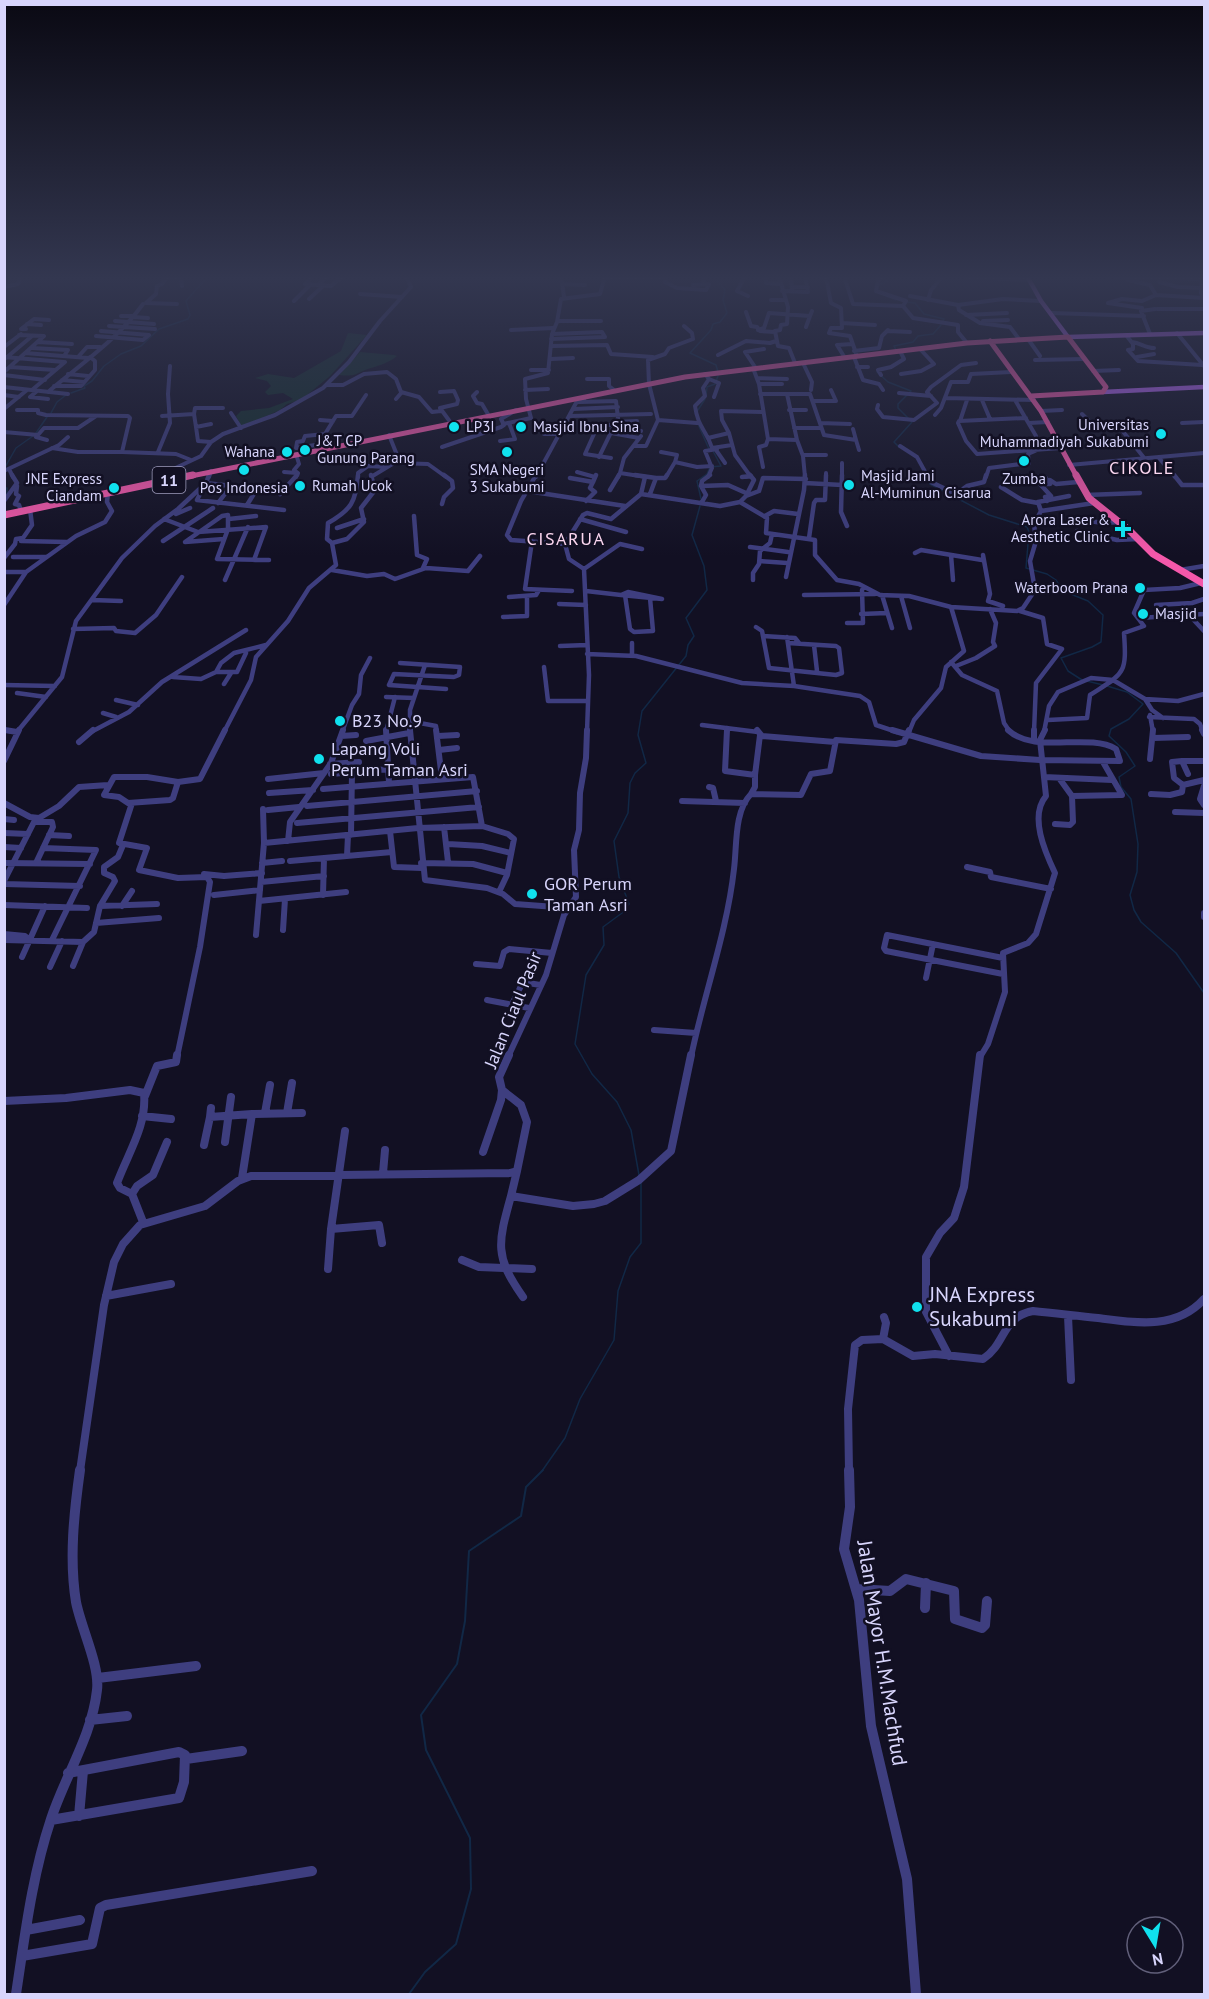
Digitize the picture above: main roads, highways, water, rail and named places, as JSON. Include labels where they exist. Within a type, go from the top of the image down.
[{"type":"highway","name":"11","points":[[4,515],[321,448],[649,384],[747,369]]},
{"type":"highway","points":[[1009,369],[1041,411],[1086,495],[1138,538],[1153,554],[1203,584]]},
{"type":"highway","points":[[1033,398],[1104,389],[1093,369]]},
{"type":"main road","points":[[1104,389],[1119,391],[1204,387]]},
{"type":"waterway","points":[[71,393],[85,388],[84,386],[92,381],[101,369]]},
{"type":"waterway","points":[[877,372],[888,382],[911,391],[898,404],[898,408],[912,422],[894,442],[899,447]]},
{"type":"waterway","points":[[706,395],[707,387],[715,384],[718,376]]},
{"type":"waterway","points":[[51,413],[57,402],[66,395]]},
{"type":"waterway","points":[[698,410],[705,399]]},
{"type":"waterway","points":[[36,433],[47,417]]},
{"type":"waterway","points":[[698,424],[709,449]]},
{"type":"waterway","points":[[4,469],[16,448],[33,436]]},
{"type":"waterway","points":[[701,499],[697,481],[707,474],[710,467],[721,466],[713,451]]},
{"type":"waterway","points":[[923,472],[930,484],[989,515],[1027,527],[1029,532],[1026,568],[1047,574],[1056,580],[1063,591],[1088,601],[1103,615],[1101,642],[1061,658],[1068,671],[1082,680]]},
{"type":"waterway","points":[[4,488],[7,488],[7,494]]},
{"type":"waterway","points":[[639,1175],[631,1130],[617,1102],[592,1074],[575,1044],[586,975],[604,945],[603,927],[622,913],[629,904],[619,877],[614,841],[628,813],[630,783],[635,773],[646,763],[638,735],[642,711],[686,656],[688,645],[694,636],[686,618],[707,590],[704,566],[692,535],[700,506]]},
{"type":"waterway","points":[[1087,681],[1103,685]]},
{"type":"waterway","points":[[1107,686],[1127,692],[1143,704],[1129,719],[1111,729],[1109,736],[1126,752],[1135,766],[1119,777],[1121,787],[1131,799],[1138,844],[1137,872],[1130,895],[1134,910],[1141,922],[1176,953],[1204,993]]},
{"type":"waterway","points":[[542,1471],[565,1438],[580,1399],[614,1340],[618,1291],[630,1257],[641,1243],[641,1183]]},
{"type":"waterway","points":[[409,1994],[425,1972],[456,1944],[471,1889],[470,1838],[426,1750],[421,1715],[457,1664],[465,1621],[469,1551],[521,1516],[526,1487],[542,1471]]},
{"type":"place","name":"LP3I","points":[[454,427]]},
{"type":"place","name":"Masjid Ibnu Sina","points":[[521,427]]},
{"type":"place","name":"Universitas Muhammadiyah Sukabumi","points":[[1161,434]]},
{"type":"place","name":"J&T CP Gunung Parang","points":[[305,450]]},
{"type":"place","name":"Wahana","points":[[287,452]]},
{"type":"place","name":"SMA Negeri 3 Sukabumi","points":[[507,452]]},
{"type":"place","name":"Zumba","points":[[1024,461]]},
{"type":"place","name":"Pos Indonesia","points":[[244,470]]},
{"type":"place","name":"Masjid Jami Al-Muminun Cisarua","points":[[849,485]]},
{"type":"place","name":"Rumah Ucok","points":[[300,486]]},
{"type":"place","name":"JNE Express Ciandam","points":[[114,488]]},
{"type":"place","name":"Arora Laser & Aesthetic Clinic","points":[[1123,529]]},
{"type":"place","name":"Waterboom Prana","points":[[1140,588]]},
{"type":"place","name":"Masjid","points":[[1143,614]]},
{"type":"place","name":"B23 No.9","points":[[340,721]]},
{"type":"place","name":"Lapang Voli Perum Taman Asri","points":[[319,759]]},
{"type":"place","name":"GOR Perum Taman Asri","points":[[532,894]]},
{"type":"place","name":"JNA Express Sukabumi","points":[[917,1307]]},
{"type":"district","name":"CIKOLE","points":[[1142,468]]},
{"type":"district","name":"CISARUA","points":[[566,539]]}]
